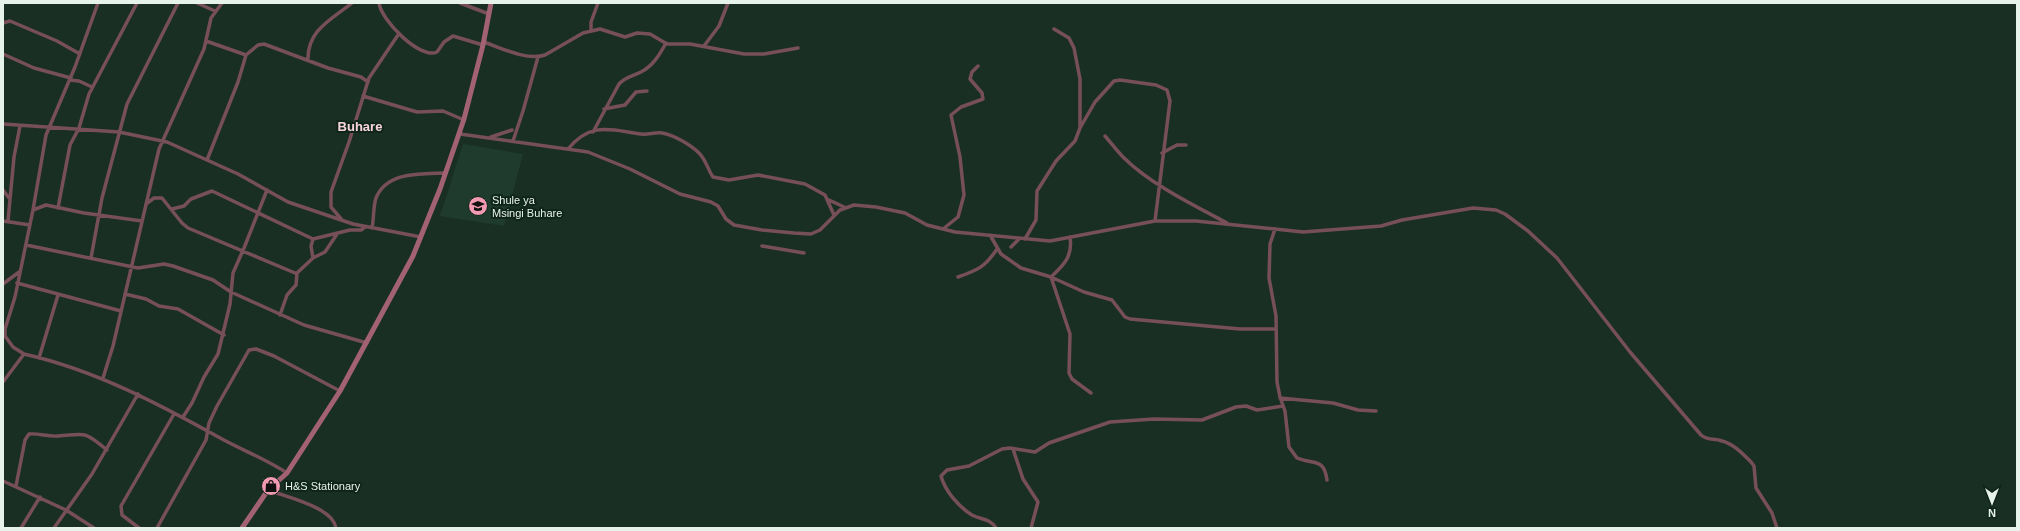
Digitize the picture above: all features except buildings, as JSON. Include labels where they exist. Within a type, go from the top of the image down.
[{"type":"main road","points":[[242,528],[268,490],[287,473],[340,391],[410,263],[460,134],[483,43],[491,3]]},
{"type":"street","points":[[98,3],[80,54],[46,135],[30,226],[4,334],[5,338],[13,347],[24,354],[103,378],[138,394],[174,414],[183,417],[266,460],[287,473]]},
{"type":"street","points":[[58,208],[70,145],[78,128],[92,87],[137,3]]},
{"type":"street","points":[[91,258],[102,198],[119,132],[130,97],[178,3]]},
{"type":"street","points":[[197,3],[215,11]]},
{"type":"street","points":[[103,378],[122,311],[131,265],[159,149],[204,49],[209,24],[215,11],[222,3]]},
{"type":"street","points":[[308,60],[313,36],[327,21],[352,3]]},
{"type":"street","points":[[379,3],[391,26],[398,35],[432,54],[437,52],[444,42],[453,36],[528,56],[538,57],[545,55],[568,41],[591,30],[606,31],[625,37],[637,33],[650,34],[666,43],[704,46],[735,53],[755,55],[798,48]]},
{"type":"street","points":[[460,3],[489,14]]},
{"type":"street","points":[[591,30],[591,22],[598,3]]},
{"type":"street","points":[[704,46],[719,26],[728,3]]},
{"type":"street","points":[[3,23],[10,21],[57,41],[80,54]]},
{"type":"street","points":[[1054,29],[1069,38],[1074,48],[1080,79],[1080,128]]},
{"type":"street","points":[[343,221],[331,207],[330,196],[368,82],[398,35]]},
{"type":"street","points":[[206,41],[246,55]]},
{"type":"street","points":[[592,132],[604,109],[623,79],[647,68],[658,56],[666,43]]},
{"type":"street","points":[[207,160],[238,82],[246,55],[258,45],[264,44],[328,68],[361,77],[368,82]]},
{"type":"street","points":[[3,54],[34,68],[80,81],[92,87]]},
{"type":"street","points":[[512,141],[523,111],[538,57]]},
{"type":"street","points":[[943,229],[958,217],[964,195],[960,157],[951,118],[953,112],[961,107],[983,99],[982,93],[970,79],[972,72],[978,66]]},
{"type":"street","points":[[1025,239],[1036,220],[1036,200],[1038,191],[1056,161],[1076,141],[1080,128],[1093,105],[1114,81],[1120,80],[1163,87],[1167,90],[1170,98],[1162,153],[1160,185],[1155,221]]},
{"type":"street","points":[[604,109],[625,105],[636,92],[647,91]]},
{"type":"street","points":[[363,96],[417,112],[443,110],[464,120]]},
{"type":"street","points":[[3,124],[119,132],[162,141],[178,146],[238,174],[288,202],[365,227],[421,237]]},
{"type":"street","points":[[20,126],[5,221],[30,226]]},
{"type":"street","points":[[568,149],[577,140],[598,130],[612,129],[642,134],[663,133],[682,141],[699,153],[711,174],[717,179],[737,179],[751,175],[784,179],[816,188],[825,194],[829,200],[834,215]]},
{"type":"street","points":[[486,138],[512,130]]},
{"type":"street","points":[[460,134],[512,141],[548,148],[568,149],[595,155],[630,169],[674,192],[711,202],[718,206],[726,219],[734,225],[762,230],[811,234],[820,230],[844,207],[854,205],[898,211],[905,213],[927,225],[943,229],[1019,239],[1050,241],[1155,221],[1196,221],[1303,232],[1359,229],[1381,226],[1402,220],[1450,211],[1473,208],[1490,209],[1505,214],[1537,238],[1557,258],[1634,357],[1701,435],[1708,439],[1729,443],[1751,462],[1754,466],[1756,488],[1772,513],[1777,528]]},
{"type":"street","points":[[1105,136],[1123,158],[1160,185],[1200,210],[1229,224]]},
{"type":"street","points":[[1162,153],[1177,145],[1186,145]]},
{"type":"street","points":[[372,228],[376,198],[390,182],[413,174],[445,173]]},
{"type":"street","points":[[3,190],[9,198]]},
{"type":"street","points":[[183,417],[192,403],[210,366],[216,359],[224,335],[231,292],[232,273],[267,190]]},
{"type":"street","points":[[172,209],[184,206],[190,199],[211,191],[313,239],[350,230],[361,230],[365,227]]},
{"type":"street","points":[[145,205],[154,198],[161,198],[172,209],[180,222],[188,228],[242,252],[297,273]]},
{"type":"street","points":[[829,200],[844,207]]},
{"type":"street","points":[[33,210],[46,205],[142,221]]},
{"type":"street","points":[[1275,229],[1270,244],[1269,278],[1275,303],[1276,369],[1290,447],[1293,454],[1300,459],[1321,464],[1325,469],[1327,480]]},
{"type":"street","points":[[280,315],[287,295],[296,285],[297,273],[313,258],[325,252],[337,234]]},
{"type":"street","points":[[990,235],[997,249],[1007,259],[1026,271],[1051,278],[1084,292],[1112,300],[1125,317],[1135,320],[1240,329],[1276,329]]},
{"type":"street","points":[[1051,278],[1067,261],[1071,248],[1070,237]]},
{"type":"street","points":[[313,239],[311,246],[313,258]]},
{"type":"street","points":[[1010,247],[1019,239]]},
{"type":"street","points":[[26,245],[143,268],[164,264],[173,266],[213,280],[231,292],[304,325],[367,343]]},
{"type":"street","points":[[762,246],[804,253]]},
{"type":"street","points":[[958,277],[983,266],[989,261],[997,249]]},
{"type":"street","points":[[3,284],[19,272]]},
{"type":"street","points":[[1051,278],[1070,334],[1069,373],[1072,379],[1091,393]]},
{"type":"street","points":[[17,283],[122,311]]},
{"type":"street","points":[[125,294],[146,300],[159,306],[178,309],[224,335]]},
{"type":"street","points":[[40,358],[58,295]]},
{"type":"street","points":[[157,528],[203,446],[217,406],[246,355],[252,349],[274,356],[340,391]]},
{"type":"street","points":[[3,382],[24,354]]},
{"type":"street","points":[[54,528],[92,474],[138,394]]},
{"type":"street","points":[[1280,398],[1333,403],[1358,410],[1376,411]]},
{"type":"street","points":[[996,528],[989,521],[974,516],[961,507],[945,487],[941,475],[946,470],[969,466],[999,450],[1013,448],[1035,452],[1055,441],[1114,421],[1149,421],[1154,419],[1202,420],[1236,407],[1246,406],[1257,410],[1283,406]]},
{"type":"street","points":[[139,528],[122,515],[121,506],[174,414]]},
{"type":"street","points":[[16,486],[25,440],[29,434],[58,436],[79,433],[93,438],[107,450]]},
{"type":"street","points":[[1013,448],[1024,483],[1038,502],[1031,528]]},
{"type":"street","points":[[3,481],[66,510],[94,528]]},
{"type":"street","points":[[268,490],[324,511],[333,520],[336,528]]},
{"type":"street","points":[[21,528],[40,497]]},
{"type":"shaded area","points":[[463,144],[523,154],[504,226],[440,216]]},
{"type":"place","name":"Shule ya Msingi Buhare","points":[[478,206]]},
{"type":"place","name":"H&S Stationary","points":[[271,486]]},
{"type":"district","name":"Buhare","points":[[360,126]]}]
